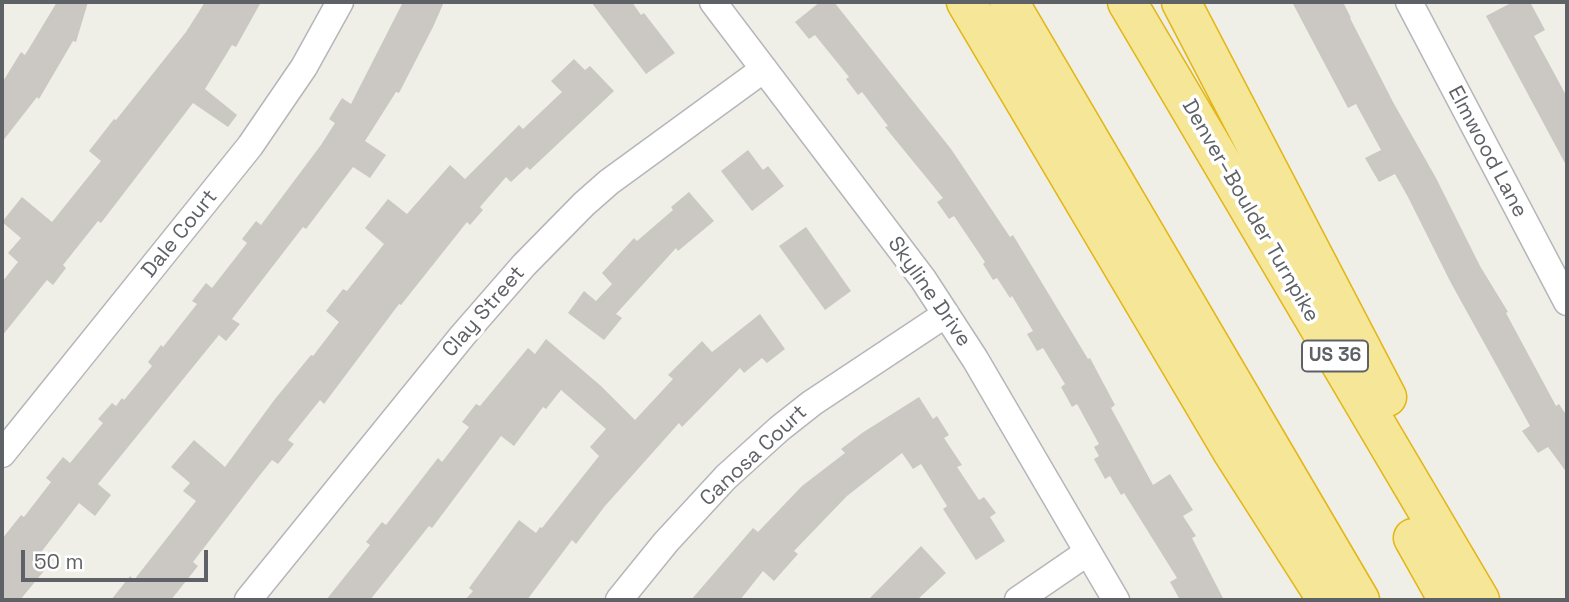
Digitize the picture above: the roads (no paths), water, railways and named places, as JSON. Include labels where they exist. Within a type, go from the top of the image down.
[{"type":"highway","points":[[966,2],[1233,453],[1327,600]]},
{"type":"highway","points":[[1009,2],[1360,600]]},
{"type":"highway","points":[[1015,2],[1076,116]]},
{"type":"highway","name":"Denver–Boulder Turnpike","points":[[1127,2],[1480,600]]},
{"type":"highway","points":[[1181,2],[1493,600]]},
{"type":"highway","points":[[1191,111],[1341,407],[1448,600]]},
{"type":"street","name":"Dale Court","points":[[2,454],[250,146],[304,67],[340,2]]},
{"type":"street","name":"Skyline Drive","points":[[713,2],[923,279],[975,359],[1116,600]]},
{"type":"street","name":"Elmwood Lane","points":[[1409,2],[1567,302]]},
{"type":"street","name":"Clay Street","points":[[248,600],[463,335],[524,265],[609,182],[764,69]]},
{"type":"street","name":"Canosa Court","points":[[619,600],[666,542],[726,477],[779,429],[812,403],[946,314]]},
{"type":"street","points":[[1018,600],[1088,552]]}]
